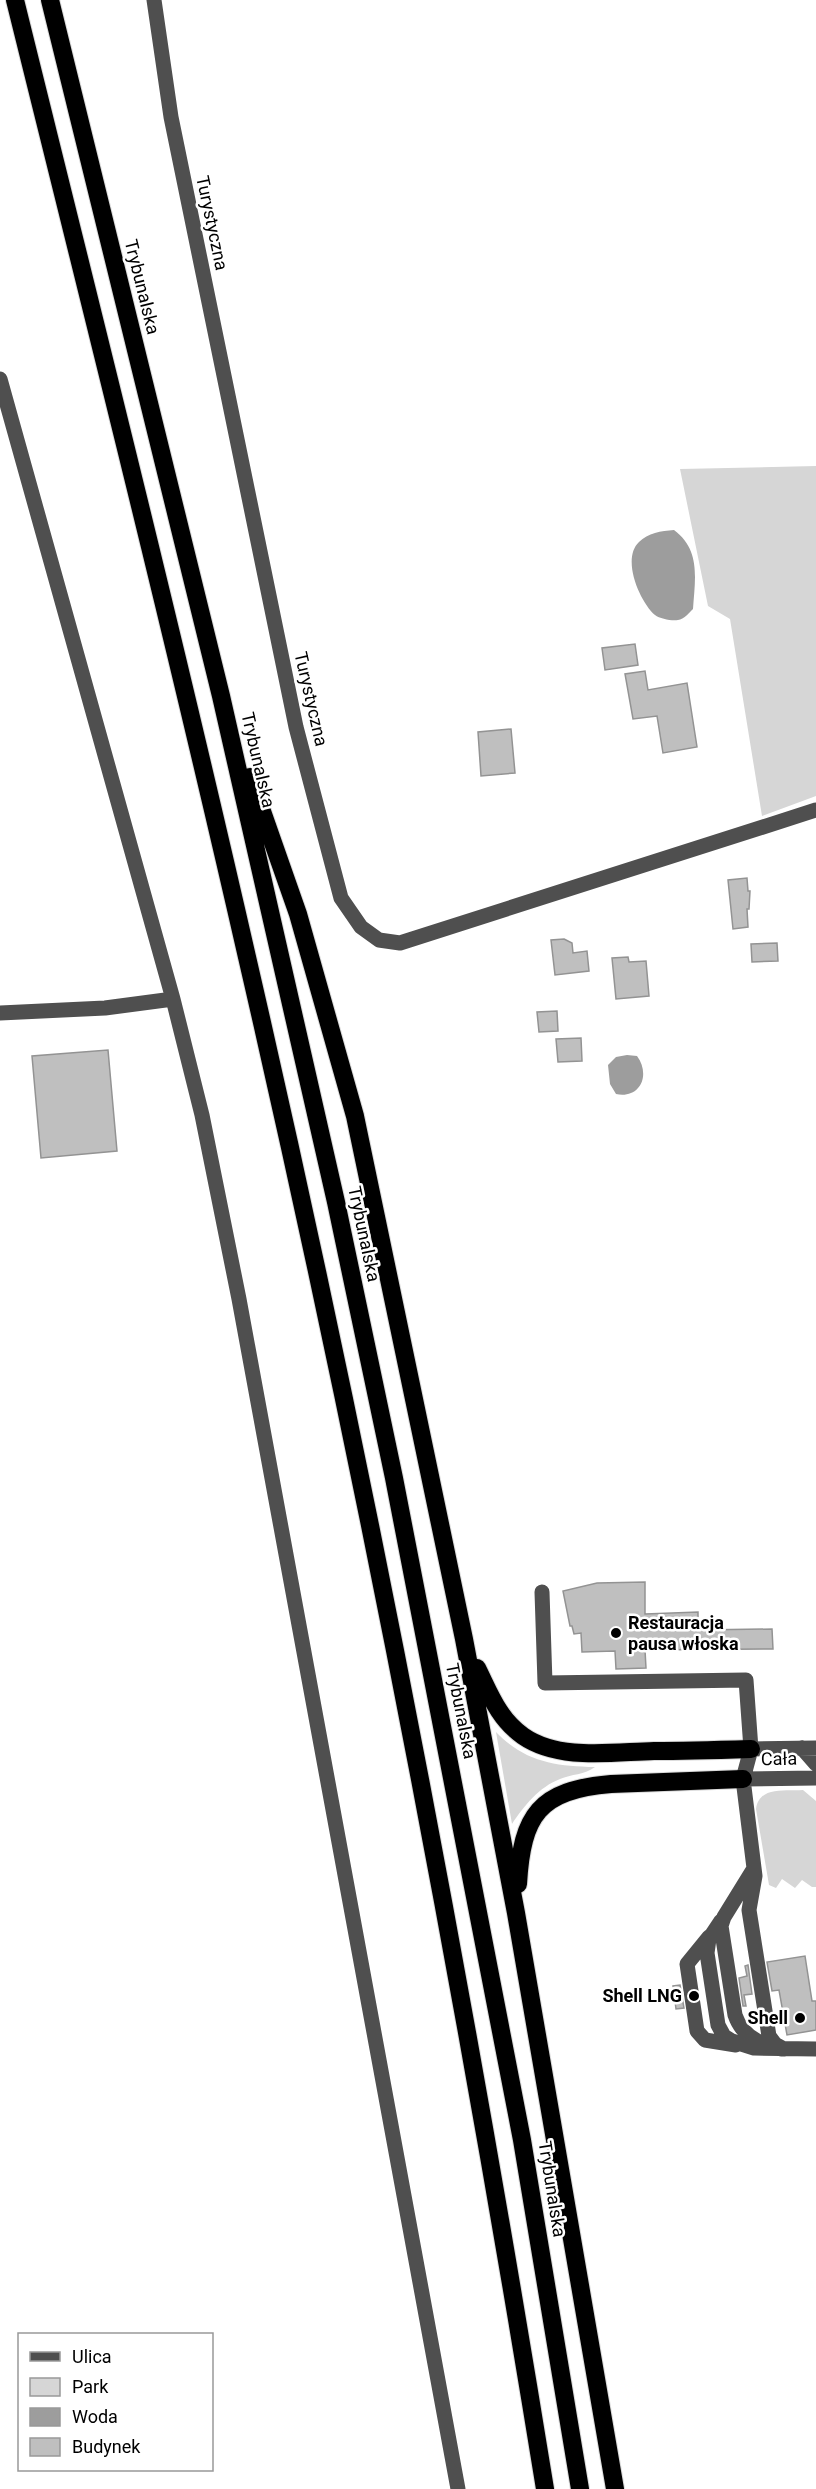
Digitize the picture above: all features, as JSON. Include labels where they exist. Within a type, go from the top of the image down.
[{"type":"highway","points":[[15,0],[165,604],[245,948],[327,1323],[435,1860],[482,2112],[545,2489]]},
{"type":"highway","name":"Trybunalska","points":[[50,0],[221,696],[283,961],[394,1478],[522,2140],[580,2489]]},
{"type":"highway","points":[[221,696],[298,914],[351,1098],[464,1640],[516,1913],[615,2489]]},
{"type":"highway","points":[[464,1640],[497,1710],[523,1736],[543,1746],[557,1750],[589,1753],[751,1749]]},
{"type":"highway","points":[[516,1913],[519,1862],[523,1839],[536,1814],[556,1797],[598,1785],[743,1779]]},
{"type":"street","name":"Turystyczna","points":[[154,0],[171,117],[296,727],[341,898],[361,927],[379,940],[400,943],[816,810]]},
{"type":"street","points":[[0,379],[173,999],[202,1115],[239,1299],[458,2489]]},
{"type":"street","points":[[0,1013],[105,1008],[173,999]]},
{"type":"street","points":[[542,1592],[545,1683],[746,1680],[751,1749],[743,1779],[754,1868],[749,1910],[769,2036],[775,2044],[784,2049]]},
{"type":"street","points":[[809,1748],[816,1764]]},
{"type":"street","name":"Cała","points":[[751,1749],[809,1748]]},
{"type":"street","name":"Cała","points":[[743,1779],[816,1778]]},
{"type":"street","points":[[754,1868],[724,1917],[687,1964],[697,2031],[705,2040],[749,2047],[816,2049]]},
{"type":"street","points":[[724,1917],[721,1934],[737,2020],[741,2029],[753,2039],[767,2046],[784,2049]]},
{"type":"street","points":[[711,1935],[707,1957],[718,2025],[728,2039],[749,2047]]},
{"type":"green space","points":[[816,466],[816,796],[762,816],[730,619],[708,606],[680,469]]},
{"type":"green space","points":[[496,1732],[518,1750],[541,1760],[595,1767],[587,1772],[552,1782],[527,1804],[512,1824]]},
{"type":"green space","points":[[781,1790],[803,1790],[816,1801],[816,1887],[802,1880],[795,1888],[782,1879],[776,1888],[769,1885],[756,1809],[762,1796],[767,1793]]},
{"type":"water","points":[[674,530],[689,547],[695,576],[693,609],[684,617],[675,620],[660,618],[649,609],[639,591],[632,569],[634,549],[639,542],[646,536]]},
{"type":"water","points":[[637,1056],[641,1063],[643,1078],[637,1089],[631,1093],[616,1094],[610,1084],[608,1065],[616,1057]]},
{"type":"building","points":[[635,644],[638,665],[605,670],[602,648]]},
{"type":"building","points":[[645,671],[648,690],[687,683],[697,747],[663,753],[657,716],[633,719],[625,674]]},
{"type":"building","points":[[511,729],[515,773],[481,776],[478,732]]},
{"type":"building","points":[[747,878],[748,891],[750,891],[749,909],[747,909],[748,927],[733,929],[728,880]]},
{"type":"building","points":[[564,939],[572,943],[573,953],[587,951],[589,971],[555,975],[551,940]]},
{"type":"building","points":[[777,943],[778,961],[752,962],[751,944]]},
{"type":"building","points":[[628,957],[629,962],[646,961],[649,996],[616,999],[612,958]]},
{"type":"building","points":[[557,1011],[558,1031],[539,1032],[537,1012]]},
{"type":"building","points":[[581,1038],[582,1061],[558,1062],[556,1039]]},
{"type":"building","points":[[108,1050],[117,1151],[41,1158],[32,1056]]},
{"type":"building","points":[[645,1582],[645,1614],[698,1612],[698,1630],[772,1629],[773,1649],[645,1650],[646,1668],[616,1669],[615,1651],[582,1652],[581,1633],[574,1634],[570,1626],[563,1591],[597,1583]]},
{"type":"building","points":[[805,1956],[812,2001],[816,2001],[816,2030],[787,2035],[779,1990],[772,1991],[767,1962]]},
{"type":"building","points":[[748,1965],[752,1994],[744,1995],[746,2006],[743,2006],[739,1978],[747,1976],[745,1966]]},
{"type":"building","points":[[680,1985],[684,2008],[676,2009],[673,1986]]},
{"type":"place","name":"Restauracja pausa włoska","points":[[616,1633]]},
{"type":"place","name":"Shell LNG","points":[[694,1996]]},
{"type":"place","name":"Shell","points":[[800,2018]]}]
